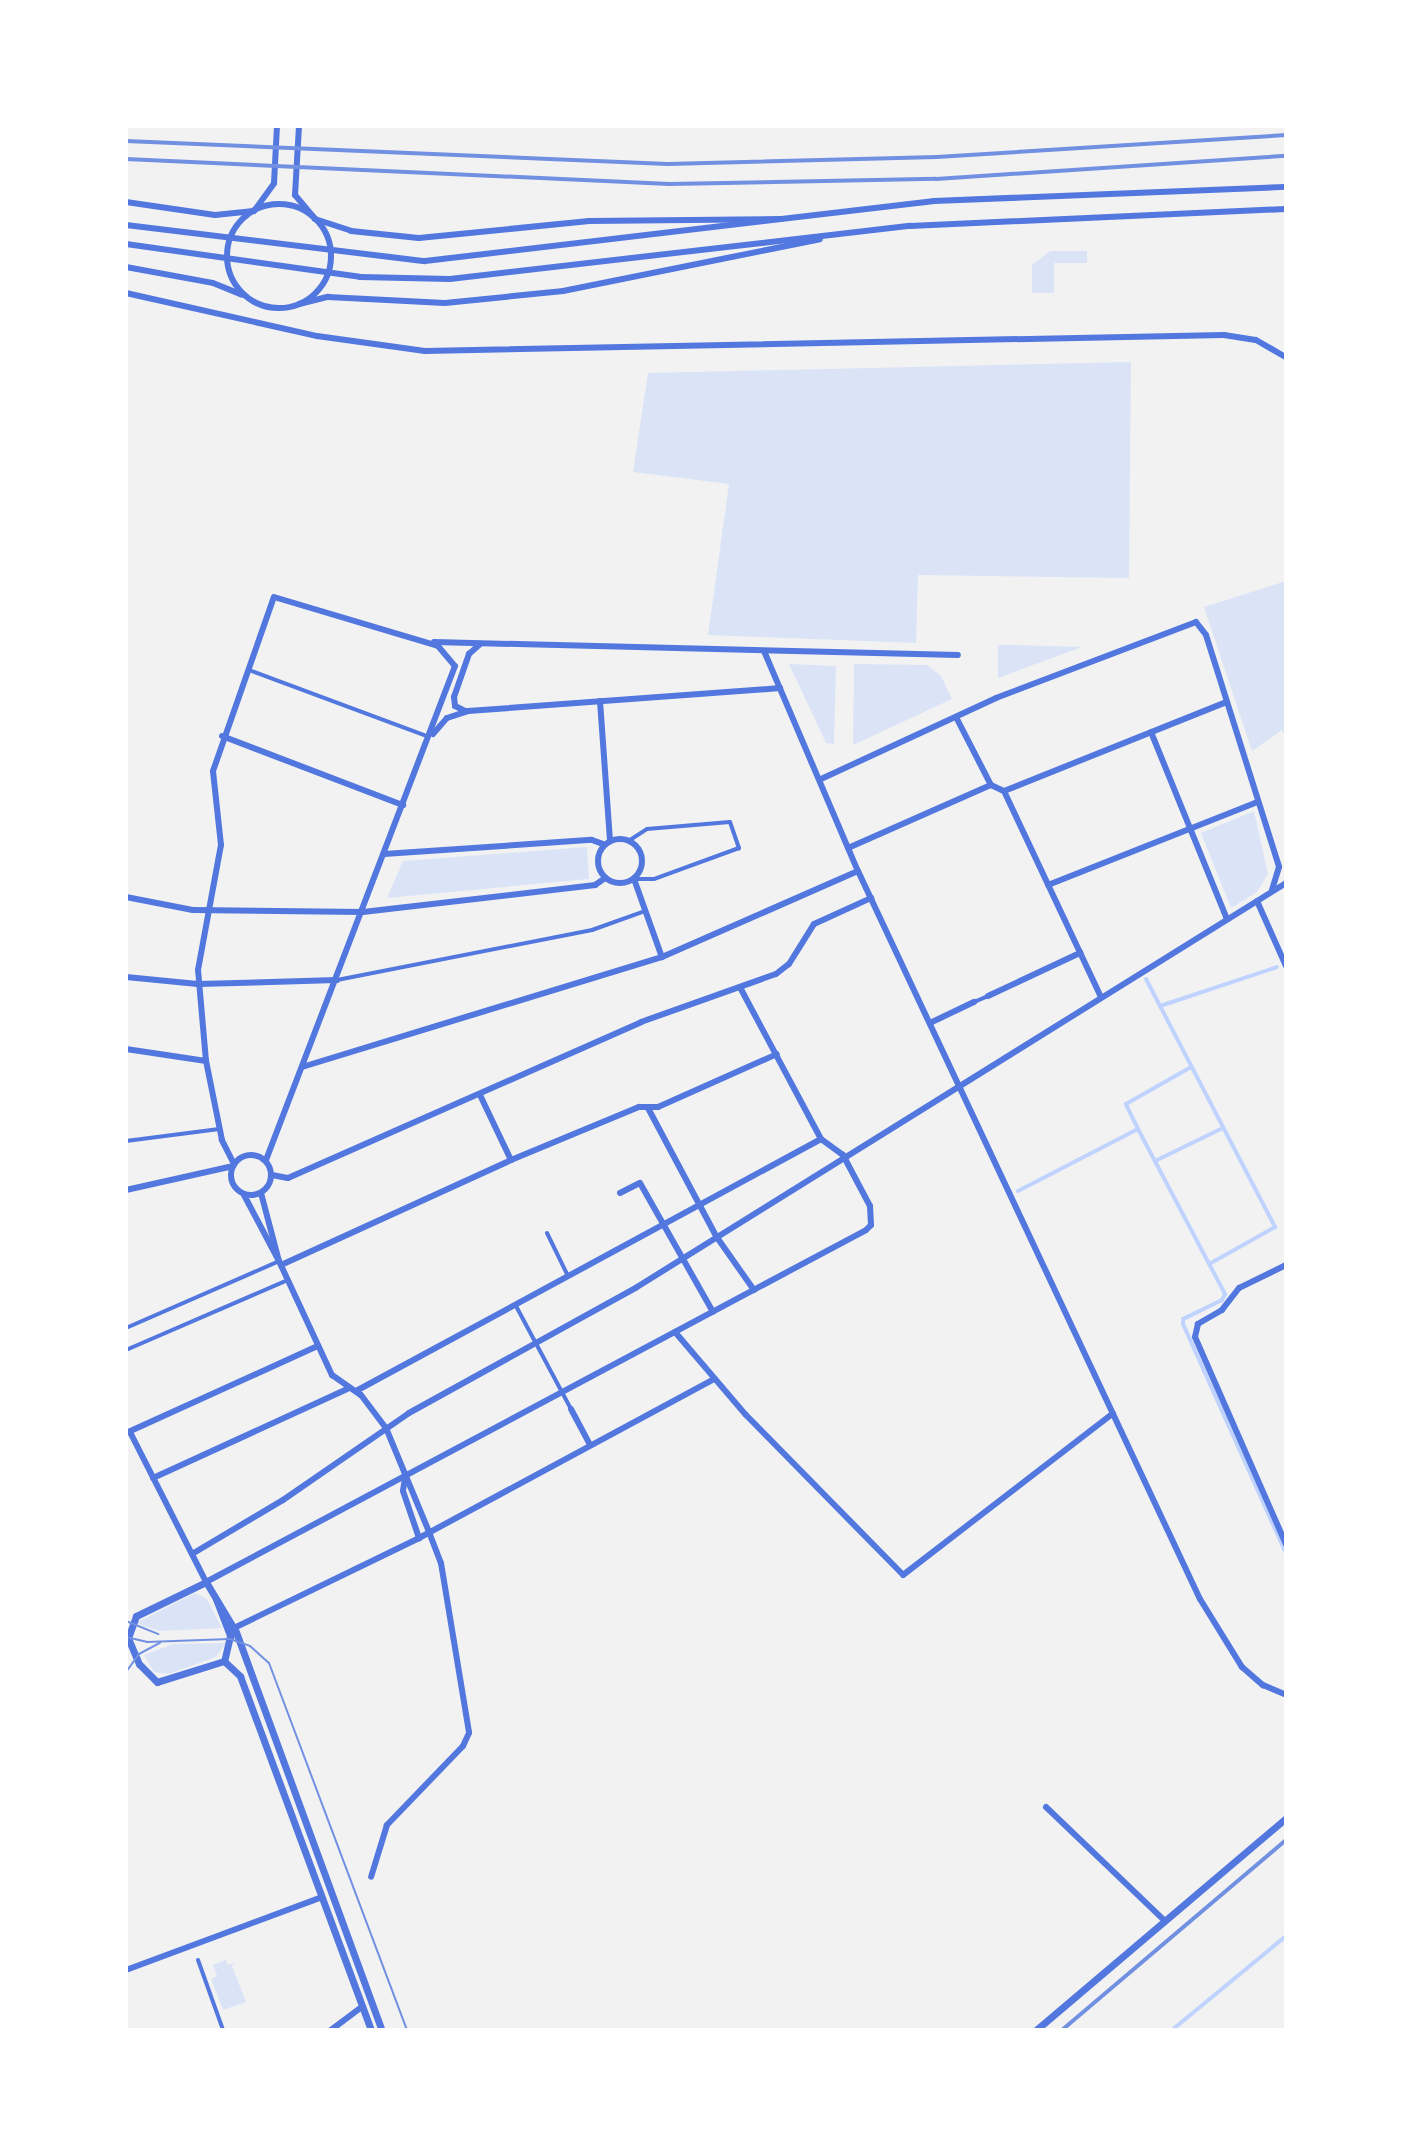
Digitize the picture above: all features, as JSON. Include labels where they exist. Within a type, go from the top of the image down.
[{"type":"street","points":[[247,298],[229,271],[227,250],[239,224],[254,211],[274,183],[277,126]]},
{"type":"street","points":[[299,126],[295,195],[329,239],[330,263],[323,284],[299,304]]},
{"type":"street","points":[[126,225],[425,261],[808,219],[934,201],[1286,187]]},
{"type":"street","points":[[126,202],[215,215],[285,205],[351,231],[419,238],[589,221],[808,219]]},
{"type":"street","points":[[126,244],[360,277],[420,279],[587,265],[853,231],[1286,209]]},
{"type":"street","points":[[126,267],[213,283],[281,308],[328,297],[445,303],[563,291],[853,231]]},
{"type":"street","points":[[126,293],[317,336],[425,351],[1224,335],[1256,340],[1286,357]]},
{"type":"street","points":[[272,1175],[266,1160],[455,666],[446,650],[427,642],[274,597],[222,736],[213,771],[221,845],[218,878],[207,910],[198,984],[206,1061],[219,1129],[233,1165],[233,1184],[244,1194],[280,1263],[332,1375],[347,1389],[356,1391],[386,1428],[429,1532],[441,1563],[469,1733],[463,1746],[387,1825],[371,1877]]},
{"type":"street","points":[[821,779],[956,717],[1196,622],[1206,635],[1279,867],[1278,882],[1265,897]]},
{"type":"street","points":[[427,642],[958,655]]},
{"type":"street","points":[[468,711],[457,708],[454,697],[469,654],[487,643]]},
{"type":"street","points":[[764,651],[858,871],[932,1022],[1200,1599],[1242,1667],[1263,1685],[1286,1695]]},
{"type":"street","points":[[246,670],[428,736]]},
{"type":"street","points":[[428,736],[447,718],[468,711],[780,688]]},
{"type":"street","points":[[600,701],[607,842],[604,879]]},
{"type":"street","points":[[1004,791],[1227,702]]},
{"type":"street","points":[[956,717],[991,785],[1004,791],[1101,997]]},
{"type":"street","points":[[1151,732],[1227,919]]},
{"type":"street","points":[[222,736],[403,805]]},
{"type":"street","points":[[848,848],[991,785]]},
{"type":"street","points":[[1048,885],[1258,802]]},
{"type":"street","points":[[126,897],[207,910],[363,912],[595,885],[604,879],[654,879],[739,848],[730,822],[647,829],[630,840],[384,854]]},
{"type":"street","points":[[630,840],[639,847],[640,870],[634,879]]},
{"type":"street","points":[[302,1067],[662,957],[858,871]]},
{"type":"street","points":[[634,879],[662,957]]},
{"type":"street","points":[[192,1554],[386,1428],[684,1257],[960,1082],[1286,883]]},
{"type":"street","points":[[272,1175],[288,1178],[641,1022],[740,987],[789,964],[814,924],[871,898]]},
{"type":"street","points":[[1257,901],[1286,966]]},
{"type":"street","points":[[126,977],[198,984],[337,980],[592,930],[645,911]]},
{"type":"street","points":[[932,1022],[1080,953]]},
{"type":"street","points":[[126,1621],[405,1478],[871,1225],[870,1206],[843,1155],[821,1139],[740,987]]},
{"type":"street","points":[[126,1049],[206,1061]]},
{"type":"street","points":[[126,1328],[511,1160],[639,1107],[648,1108],[777,1054]]},
{"type":"street","points":[[480,1095],[511,1160]]},
{"type":"street","points":[[648,1108],[716,1236],[754,1290]]},
{"type":"street","points":[[126,1141],[219,1129]]},
{"type":"street","points":[[356,1391],[665,1224],[699,1201],[821,1139]]},
{"type":"street","points":[[126,1190],[233,1165],[247,1155],[266,1160]]},
{"type":"street","points":[[272,1175],[261,1193],[280,1263]]},
{"type":"street","points":[[620,1193],[640,1183],[713,1312]]},
{"type":"street","points":[[244,1194],[261,1193]]},
{"type":"street","points":[[547,1233],[568,1276]]},
{"type":"street","points":[[1286,1265],[1239,1288],[1222,1310],[1198,1324],[1195,1337],[1286,1544]]},
{"type":"street","points":[[126,1350],[288,1280]]},
{"type":"street","points":[[515,1304],[590,1444]]},
{"type":"street","points":[[675,1332],[714,1379],[903,1575],[1113,1413]]},
{"type":"street","points":[[318,1346],[128,1432],[206,1582],[234,1628],[382,2030]]},
{"type":"street","points":[[234,1628],[419,1538],[714,1379]]},
{"type":"street","points":[[153,1478],[347,1389]]},
{"type":"street","points":[[405,1478],[403,1491],[419,1538]]},
{"type":"street","points":[[216,1599],[230,1636],[224,1661]]},
{"type":"street","points":[[136,1616],[128,1638],[139,1664]]},
{"type":"street","points":[[126,1653],[151,1679],[164,1683],[224,1661]]},
{"type":"street","points":[[224,1661],[240,1676],[371,2030]]},
{"type":"street","points":[[1046,1807],[1165,1921]]},
{"type":"street","points":[[1036,2030],[1286,1818]]},
{"type":"street","points":[[126,1970],[322,1897]]},
{"type":"street","points":[[198,1960],[223,2030]]},
{"type":"street","points":[[331,2030],[362,2007]]},
{"type":"shaded area","points":[[1050,251],[1087,251],[1087,263],[1054,263],[1054,293],[1032,293],[1032,265]]},
{"type":"shaded area","points":[[1131,362],[1129,578],[918,575],[916,643],[708,635],[729,484],[633,472],[648,373]]},
{"type":"shaded area","points":[[1286,581],[1286,739],[1282,730],[1252,751],[1204,607]]},
{"type":"shaded area","points":[[998,645],[1015,645],[1082,647],[998,678]]},
{"type":"shaded area","points":[[789,664],[836,666],[834,744],[826,743]]},
{"type":"shaded area","points":[[854,664],[927,665],[941,676],[952,699],[853,745]]},
{"type":"shaded area","points":[[1254,811],[1268,874],[1257,892],[1231,908],[1201,833]]},
{"type":"shaded area","points":[[587,847],[589,879],[387,898],[403,861]]},
{"type":"shaded area","points":[[195,1593],[207,1599],[222,1628],[159,1631],[136,1623]]},
{"type":"shaded area","points":[[226,1643],[216,1657],[169,1674],[154,1672],[144,1655],[173,1644]]},
{"type":"shaded area","points":[[226,1960],[228,1965],[235,1962],[232,1966],[246,2002],[223,2010],[211,1979],[217,1976],[213,1965]]},
{"type":"waterway","points":[[1160,1006],[1277,967]]},
{"type":"waterway","points":[[1146,979],[1275,1227],[1211,1263]]},
{"type":"waterway","points":[[1018,1191],[1138,1129],[1126,1104],[1191,1067]]},
{"type":"waterway","points":[[1155,1161],[1223,1128]]},
{"type":"waterway","points":[[1138,1129],[1225,1294],[1222,1300],[1183,1319],[1183,1324],[1286,1553]]},
{"type":"waterway","points":[[1172,2030],[1286,1936]]},
{"type":"tram line","points":[[126,1621],[159,1634]]},
{"type":"tram line","points":[[126,1637],[147,1642],[230,1639],[250,1646],[269,1663],[407,2030]]},
{"type":"tram line","points":[[126,1672],[139,1654],[160,1643]]},
{"type":"railway","points":[[126,141],[668,164],[937,157],[1286,135]]},
{"type":"railway","points":[[126,159],[669,184],[936,179],[1286,156]]},
{"type":"railway","points":[[1062,2030],[1286,1840]]}]
